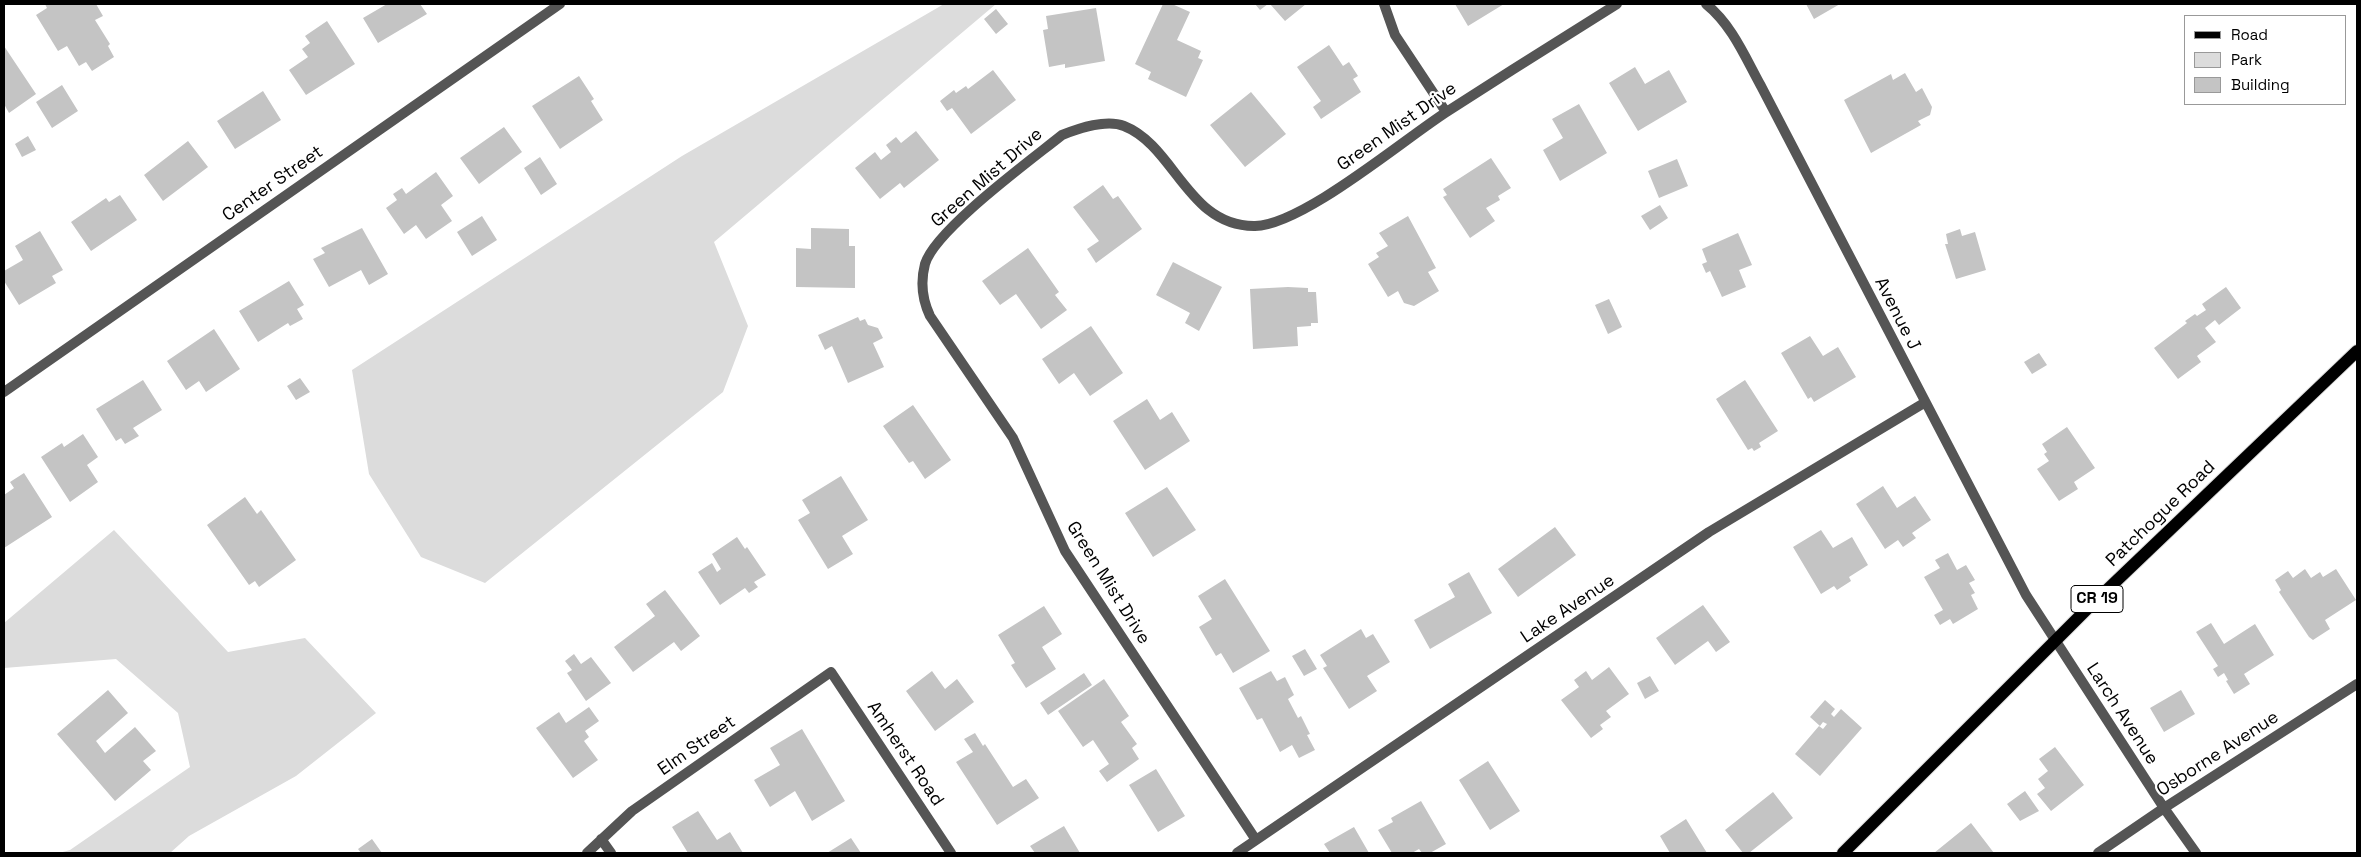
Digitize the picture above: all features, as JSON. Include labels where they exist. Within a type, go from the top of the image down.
[{"type":"main road","name":"Patchogue Road","points":[[1843,853],[2055,642],[2357,351]]},
{"type":"street","name":"Center Street","points":[[4,392],[560,4]]},
{"type":"street","points":[[1384,4],[1395,35],[1446,112]]},
{"type":"street","name":"Green Mist Drive","points":[[1256,840],[1065,551],[1013,438],[930,316],[923,301],[922,284],[926,262],[937,243],[955,223],[1062,135],[1082,128],[1104,124],[1124,126],[1139,135],[1202,205],[1217,217],[1236,225],[1276,224],[1348,181],[1446,112],[1617,4]]},
{"type":"street","name":"Avenue J","points":[[1706,4],[1719,14],[1761,86],[1924,403],[2026,595],[2055,642]]},
{"type":"street","name":"Lake Avenue","points":[[1237,853],[1709,532],[1924,403]]},
{"type":"street","name":"Larch Avenue","points":[[2055,642],[2164,808],[2196,853]]},
{"type":"street","name":"Elm Street","points":[[587,853],[632,811],[831,672]]},
{"type":"street","name":"Amherst Road","points":[[831,672],[951,853]]},
{"type":"street","name":"Osborne Avenue","points":[[2098,853],[2164,808],[2357,684]]},
{"type":"street","points":[[601,839],[611,853]]},
{"type":"green space","points":[[944,4],[996,4],[714,242],[748,326],[723,392],[485,583],[421,557],[369,474],[352,370],[682,156]]},
{"type":"green space","points":[[114,530],[228,652],[305,638],[376,713],[296,776],[189,836],[170,853],[59,853],[70,850],[190,767],[178,713],[116,659],[4,668],[4,623]]},
{"type":"building","points":[[45,4],[96,4],[103,16],[95,20],[110,44],[108,46],[114,57],[92,71],[86,62],[79,66],[67,46],[58,51],[36,15],[47,8]]},
{"type":"building","points":[[387,4],[420,4],[427,14],[378,43],[363,18]]},
{"type":"building","points":[[1163,4],[1172,4],[1190,12],[1177,40],[1201,51],[1198,58],[1203,60],[1186,97],[1148,79],[1151,72],[1135,64]]},
{"type":"building","points":[[1255,4],[1268,4],[1260,10]]},
{"type":"building","points":[[1270,4],[1306,4],[1285,21]]},
{"type":"building","points":[[1455,4],[1504,4],[1468,26]]},
{"type":"building","points":[[1806,4],[1840,4],[1814,19]]},
{"type":"building","points":[[1096,8],[1105,61],[1065,68],[1065,64],[1049,67],[1043,30],[1048,29],[1046,16]]},
{"type":"building","points":[[996,9],[1008,24],[996,34],[984,19]]},
{"type":"building","points":[[327,21],[355,64],[306,95],[289,70],[308,57],[302,49],[310,43],[305,36]]},
{"type":"building","points":[[1329,45],[1343,66],[1349,62],[1358,76],[1353,79],[1361,92],[1321,119],[1313,107],[1321,101],[1297,67]]},
{"type":"building","points":[[4,46],[36,94],[9,113],[4,104]]},
{"type":"building","points":[[1635,67],[1645,84],[1669,70],[1687,102],[1638,131],[1609,83]]},
{"type":"building","points":[[993,70],[1016,100],[971,134],[952,108],[947,111],[940,101],[954,90],[956,93],[966,86],[968,89]]},
{"type":"building","points":[[1905,73],[1916,92],[1922,88],[1932,107],[1930,115],[1918,121],[1921,125],[1871,153],[1844,100],[1891,74],[1893,80]]},
{"type":"building","points":[[579,76],[594,99],[591,101],[603,120],[560,149],[532,106]]},
{"type":"building","points":[[62,85],[78,111],[52,128],[36,102]]},
{"type":"building","points":[[263,91],[281,120],[235,149],[217,121]]},
{"type":"building","points":[[1251,92],[1286,134],[1245,167],[1210,125]]},
{"type":"building","points":[[1579,104],[1607,153],[1560,181],[1543,150],[1563,138],[1552,119]]},
{"type":"building","points":[[504,127],[522,152],[479,184],[460,158]]},
{"type":"building","points":[[916,131],[939,160],[904,188],[900,183],[880,199],[855,168],[875,152],[881,160],[891,152],[886,145],[896,137],[901,143]]},
{"type":"building","points":[[28,136],[36,150],[22,157],[15,144]]},
{"type":"building","points":[[188,141],[208,167],[163,201],[144,175]]},
{"type":"building","points":[[540,157],[557,184],[541,195],[524,168]]},
{"type":"building","points":[[1491,158],[1511,188],[1498,196],[1500,200],[1486,208],[1495,221],[1470,238],[1443,197],[1447,195],[1443,189]]},
{"type":"building","points":[[1677,159],[1688,186],[1659,198],[1648,171]]},
{"type":"building","points":[[436,172],[453,196],[441,205],[452,221],[426,239],[416,225],[404,234],[386,208],[397,200],[393,194],[402,188],[406,194]]},
{"type":"building","points":[[1103,185],[1113,199],[1118,196],[1142,229],[1096,263],[1087,249],[1099,241],[1073,207]]},
{"type":"building","points":[[120,195],[137,220],[91,251],[71,222],[106,198],[109,202]]},
{"type":"building","points":[[1660,205],[1668,218],[1650,230],[1641,216]]},
{"type":"building","points":[[482,216],[497,240],[472,256],[457,232]]},
{"type":"building","points":[[1408,216],[1436,268],[1428,272],[1439,291],[1414,306],[1404,303],[1398,291],[1388,297],[1368,264],[1379,257],[1376,253],[1388,246],[1379,233]]},
{"type":"building","points":[[362,228],[388,274],[369,285],[361,270],[329,287],[313,259],[325,253],[321,248]]},
{"type":"building","points":[[811,228],[849,229],[849,246],[855,246],[855,288],[796,287],[796,248],[811,249]]},
{"type":"building","points":[[1960,229],[1962,236],[1975,232],[1986,270],[1956,279],[1945,244],[1948,244],[1946,234]]},
{"type":"building","points":[[40,231],[63,270],[52,276],[56,283],[19,305],[4,281],[4,271],[23,260],[15,246]]},
{"type":"building","points":[[1738,233],[1752,265],[1739,270],[1746,287],[1722,297],[1710,271],[1706,273],[1702,264],[1707,262],[1702,249]]},
{"type":"building","points":[[1028,248],[1059,292],[1055,295],[1067,310],[1041,329],[1016,294],[1000,305],[982,281]]},
{"type":"building","points":[[1173,262],[1222,287],[1199,331],[1185,323],[1190,313],[1156,295]]},
{"type":"building","points":[[289,281],[304,305],[297,309],[303,319],[290,326],[288,323],[258,342],[239,311]]},
{"type":"building","points":[[2226,287],[2241,308],[2219,325],[2215,320],[2205,328],[2216,342],[2197,356],[2201,362],[2178,379],[2154,348],[2187,323],[2185,321],[2195,314],[2197,316],[2206,310],[2202,304]]},
{"type":"building","points":[[1308,288],[1308,292],[1316,292],[1318,323],[1311,323],[1311,326],[1297,327],[1298,346],[1253,349],[1250,289]]},
{"type":"building","points":[[1609,299],[1622,327],[1608,334],[1595,305]]},
{"type":"building","points":[[858,317],[860,321],[865,319],[868,325],[878,328],[883,338],[873,343],[884,367],[848,383],[832,346],[825,350],[818,335]]},
{"type":"building","points":[[1091,326],[1123,373],[1090,396],[1074,373],[1059,384],[1042,359]]},
{"type":"building","points":[[214,329],[240,369],[206,392],[199,381],[186,390],[167,361]]},
{"type":"building","points":[[1810,336],[1823,356],[1838,347],[1856,377],[1814,402],[1811,397],[1808,399],[1781,353]]},
{"type":"building","points":[[2039,353],[2047,365],[2032,374],[2024,362]]},
{"type":"building","points":[[300,378],[310,392],[296,400],[287,386]]},
{"type":"building","points":[[143,380],[162,410],[133,428],[139,436],[125,444],[121,438],[116,441],[96,409]]},
{"type":"building","points":[[1745,380],[1778,431],[1759,443],[1761,447],[1754,451],[1752,448],[1748,450],[1716,399]]},
{"type":"building","points":[[1147,399],[1160,420],[1172,412],[1190,441],[1145,470],[1113,421]]},
{"type":"building","points":[[913,405],[951,460],[925,479],[913,461],[909,463],[883,426]]},
{"type":"building","points":[[2067,427],[2095,468],[2074,482],[2078,489],[2059,501],[2037,469],[2049,461],[2044,454],[2047,452],[2042,444]]},
{"type":"building","points":[[83,434],[98,457],[87,465],[98,482],[70,502],[41,457],[62,443],[64,447]]},
{"type":"building","points":[[24,473],[52,517],[4,548],[4,495],[14,488],[10,482]]},
{"type":"building","points":[[841,476],[868,520],[842,536],[853,554],[828,569],[798,520],[810,513],[802,500]]},
{"type":"building","points":[[1883,486],[1897,508],[1915,496],[1931,520],[1912,533],[1916,538],[1903,547],[1898,540],[1885,549],[1856,504]]},
{"type":"building","points":[[1167,487],[1196,530],[1153,557],[1125,513]]},
{"type":"building","points":[[245,497],[257,514],[261,510],[296,560],[259,587],[255,581],[249,585],[207,525]]},
{"type":"building","points":[[1555,527],[1576,555],[1518,597],[1498,569]]},
{"type":"building","points":[[1821,530],[1833,548],[1852,537],[1868,565],[1849,577],[1851,581],[1837,590],[1834,586],[1821,594],[1793,547]]},
{"type":"building","points":[[737,537],[745,549],[747,547],[766,575],[754,582],[758,587],[749,593],[745,588],[720,605],[698,572],[712,563],[717,572],[721,569],[712,554]]},
{"type":"building","points":[[1948,553],[1957,570],[1966,565],[1975,580],[1969,583],[1975,593],[1971,595],[1978,609],[1953,624],[1950,619],[1940,625],[1934,615],[1943,610],[1924,577],[1940,568],[1935,560]]},
{"type":"building","points":[[2305,569],[2311,578],[2320,572],[2323,577],[2336,569],[2356,600],[2325,620],[2330,629],[2313,640],[2309,637],[2279,592],[2281,590],[2275,580],[2288,571],[2293,578]]},
{"type":"building","points":[[1469,572],[1492,613],[1430,649],[1414,620],[1455,597],[1448,584]]},
{"type":"building","points":[[1225,579],[1270,651],[1233,673],[1221,653],[1216,656],[1199,627],[1212,619],[1198,596]]},
{"type":"building","points":[[665,590],[700,636],[681,651],[674,642],[633,672],[614,647],[655,616],[646,604]]},
{"type":"building","points":[[1703,605],[1730,642],[1716,652],[1708,641],[1675,665],[1656,638]]},
{"type":"building","points":[[1044,606],[1062,634],[1042,647],[1056,669],[1026,688],[1011,665],[1015,663],[998,635]]},
{"type":"building","points":[[2211,623],[2224,644],[2255,624],[2274,655],[2244,674],[2250,684],[2234,694],[2226,681],[2228,680],[2224,673],[2218,677],[2213,669],[2218,666],[2196,632]]},
{"type":"building","points":[[1361,629],[1366,638],[1373,634],[1390,662],[1367,676],[1377,691],[1349,709],[1323,668],[1327,666],[1320,655]]},
{"type":"building","points":[[1305,649],[1317,669],[1304,676],[1292,656]]},
{"type":"building","points":[[574,654],[581,664],[591,657],[611,683],[586,701],[567,673],[572,670],[565,661]]},
{"type":"building","points":[[1609,667],[1629,694],[1606,711],[1611,717],[1600,725],[1603,729],[1591,738],[1561,700],[1579,687],[1574,680],[1586,671],[1592,680]]},
{"type":"building","points":[[932,671],[945,689],[957,679],[974,702],[935,731],[906,691]]},
{"type":"building","points":[[1271,671],[1277,681],[1285,677],[1294,695],[1288,699],[1298,718],[1301,716],[1310,734],[1307,735],[1315,750],[1299,758],[1292,745],[1280,752],[1262,718],[1257,720],[1239,688]]},
{"type":"building","points":[[1084,673],[1092,685],[1048,715],[1040,703]]},
{"type":"building","points":[[1650,676],[1659,691],[1645,699],[1637,683]]},
{"type":"building","points":[[1104,679],[1129,716],[1121,722],[1137,744],[1132,748],[1139,759],[1107,782],[1099,771],[1109,764],[1093,740],[1083,747],[1058,711]]},
{"type":"building","points":[[108,690],[128,713],[96,741],[105,753],[135,727],[156,751],[143,761],[151,770],[115,801],[57,734]]},
{"type":"building","points":[[2181,690],[2195,714],[2164,732],[2150,708]]},
{"type":"building","points":[[1825,700],[1835,709],[1831,714],[1834,717],[1841,709],[1862,728],[1820,776],[1795,754],[1819,726],[1823,729],[1827,724],[1823,722],[1820,726],[1810,717]]},
{"type":"building","points":[[589,707],[599,721],[585,731],[589,737],[584,741],[598,760],[573,778],[536,728],[559,712],[566,723]]},
{"type":"building","points":[[802,729],[845,801],[812,821],[795,791],[770,807],[754,780],[780,765],[770,748]]},
{"type":"building","points":[[975,733],[983,746],[985,744],[1013,787],[1026,779],[1039,798],[997,825],[956,762],[973,752],[964,739]]},
{"type":"building","points":[[2055,747],[2084,785],[2051,811],[2037,794],[2045,788],[2038,779],[2048,771],[2039,759]]},
{"type":"building","points":[[1488,761],[1520,811],[1490,830],[1459,780]]},
{"type":"building","points":[[1156,769],[1185,816],[1158,832],[1129,785]]},
{"type":"building","points":[[2025,791],[2039,811],[2020,821],[2007,804]]},
{"type":"building","points":[[1773,792],[1793,818],[1749,853],[1743,853],[1725,830]]},
{"type":"building","points":[[1421,801],[1446,844],[1430,853],[1422,853],[1419,849],[1412,853],[1392,853],[1378,830],[1393,822],[1391,818]]},
{"type":"building","points":[[698,811],[717,840],[730,832],[743,853],[688,853],[672,827]]},
{"type":"building","points":[[1686,819],[1707,853],[1670,853],[1660,836]]},
{"type":"building","points":[[1971,823],[1994,853],[1934,853]]},
{"type":"building","points":[[1064,826],[1080,853],[1035,853],[1030,846]]},
{"type":"building","points":[[1354,827],[1369,853],[1330,853],[1324,844]]},
{"type":"building","points":[[851,838],[861,853],[827,853]]},
{"type":"building","points":[[372,839],[382,853],[361,853],[358,849]]}]
